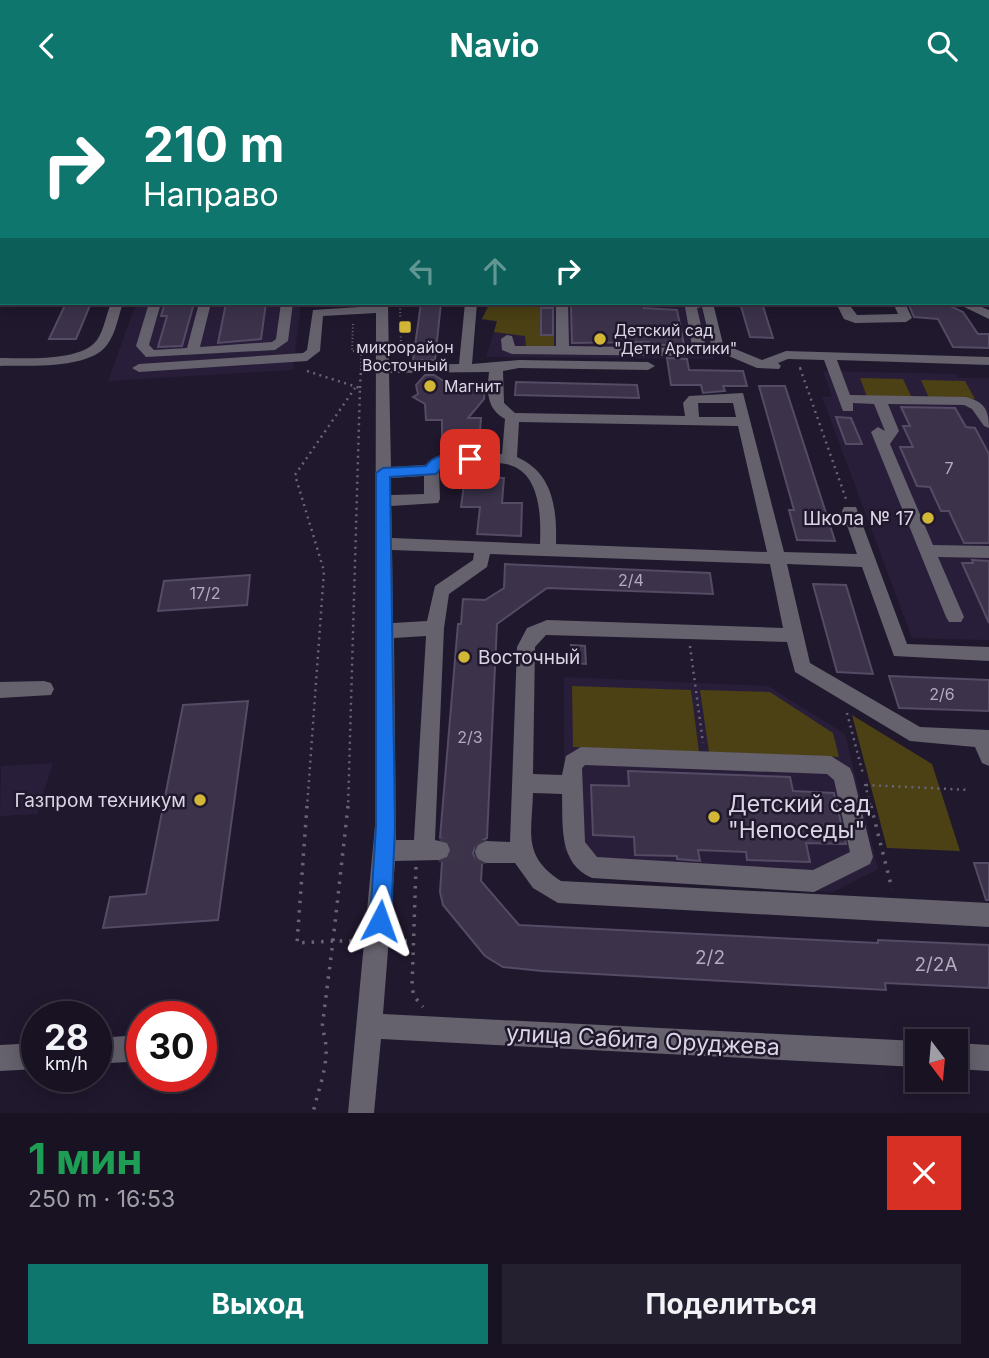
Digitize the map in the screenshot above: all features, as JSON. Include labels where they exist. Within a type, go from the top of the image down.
[{"type":"street","points":[[0,362],[71,359],[91,351],[101,344],[116,305]]},
{"type":"street","points":[[146,363],[142,346],[154,305]]},
{"type":"street","points":[[192,352],[204,305]]},
{"type":"street","points":[[466,368],[471,305]]},
{"type":"street","points":[[562,305],[563,350]]},
{"type":"street","points":[[507,339],[507,347],[512,350],[698,350],[690,305]]},
{"type":"street","points":[[707,305],[717,346],[762,365],[800,367],[831,362],[989,361]]},
{"type":"street","points":[[843,305],[848,316],[855,319],[902,319],[906,316],[900,305]]},
{"type":"street","points":[[967,305],[989,315]]},
{"type":"street","points":[[146,363],[192,352],[275,346],[282,341],[286,308],[317,313],[382,306],[385,851],[361,1113]]},
{"type":"street","points":[[146,363],[303,358],[313,351],[317,313]]},
{"type":"street","points":[[610,351],[611,366]]},
{"type":"street","points":[[762,365],[786,355],[831,362]]},
{"type":"street","points":[[831,362],[848,405],[879,400],[966,401],[977,406],[989,423]]},
{"type":"street","points":[[382,369],[496,368],[519,364],[648,366]]},
{"type":"street","points":[[496,368],[495,404],[500,412],[512,417],[744,422]]},
{"type":"street","points":[[693,421],[690,403],[694,399],[738,398],[802,667],[917,735],[987,745]]},
{"type":"street","points":[[879,400],[891,431],[880,438],[956,617]]},
{"type":"street","points":[[509,459],[512,417]]},
{"type":"street","points":[[383,501],[432,499],[431,470],[433,465],[442,460],[509,459],[530,471],[546,497],[549,507],[548,548]]},
{"type":"street","points":[[383,473],[431,470]]},
{"type":"street","points":[[850,511],[900,651],[989,654]]},
{"type":"street","points":[[383,544],[868,561]]},
{"type":"street","points":[[385,851],[427,850],[435,628],[441,591],[481,563],[483,547]]},
{"type":"street","points":[[928,551],[989,552]]},
{"type":"street","points":[[794,635],[547,627],[529,636],[526,647],[521,853],[528,868],[541,882],[558,892],[989,915]]},
{"type":"street","points":[[383,631],[435,628]]},
{"type":"street","points":[[0,690],[44,689]]},
{"type":"street","points":[[582,756],[831,765],[841,770],[855,784],[862,853],[860,860],[814,881],[592,867],[574,842],[573,762],[582,756]]},
{"type":"street","points":[[523,783],[572,785]]},
{"type":"street","points":[[486,852],[521,853]]},
{"type":"street","points":[[718,876],[720,900]]},
{"type":"street","name":"улица Сабита Оруджева","points":[[370,1026],[905,1043]]},
{"type":"street","points":[[968,1049],[989,1058]]},
{"type":"street","points":[[0,1059],[21,1057]]},
{"type":"path","points":[[313,1113],[324,1065],[327,1037],[322,1028],[348,805],[357,388],[361,353]]},
{"type":"path","points":[[303,358],[302,369],[357,388]]},
{"type":"path","points":[[800,367],[850,511]]},
{"type":"path","points":[[333,941],[297,943],[324,571],[295,477],[357,388]]},
{"type":"path","points":[[688,632],[705,760]]},
{"type":"path","points":[[842,692],[855,784],[897,909]]},
{"type":"path","points":[[855,784],[970,790]]},
{"type":"path","points":[[427,850],[412,987],[419,1005],[430,1010]]},
{"type":"shaded area","points":[[135,305],[301,305],[293,370],[108,381]]},
{"type":"shaded area","name":"Детский сад \"Дети Арктики\"","points":[[488,305],[700,305],[714,359],[486,357],[497,322],[481,320]]},
{"type":"shaded area","points":[[489,305],[554,305],[554,346],[526,346],[525,336],[494,332],[497,321],[482,319]]},
{"type":"shaded area","name":"Школа № 17","points":[[823,371],[956,374],[958,378],[989,378],[989,640],[912,638],[822,397],[832,397]]},
{"type":"shaded area","points":[[860,378],[903,379],[912,398],[867,397]]},
{"type":"shaded area","points":[[921,380],[965,381],[975,399],[929,398]]},
{"type":"shaded area","name":"Детский сад \"Непоседы\"","points":[[564,677],[768,686],[845,734],[878,869],[833,892],[591,878],[564,850]]},
{"type":"shaded area","points":[[572,686],[691,690],[699,752],[573,747]]},
{"type":"shaded area","points":[[700,690],[770,692],[833,733],[839,757],[709,752]]},
{"type":"shaded area","points":[[852,715],[932,764],[960,851],[887,848]]},
{"type":"shaded area","points":[[53,763],[37,814],[0,816],[1,766]]},
{"type":"building","points":[[65,305],[90,305],[76,339],[49,339]]},
{"type":"building","points":[[164,305],[193,305],[182,346],[158,347],[167,316],[161,316]]},
{"type":"building","points":[[226,305],[266,305],[261,339],[218,343]]},
{"type":"building","points":[[421,305],[441,305],[435,360],[413,360]]},
{"type":"building","points":[[643,305],[644,308],[677,310],[684,345],[649,345],[649,342],[572,343],[571,306]]},
{"type":"building","points":[[741,305],[763,305],[773,338],[750,337]]},
{"type":"building","points":[[909,305],[948,305],[963,312],[978,334],[989,334],[989,348],[953,347],[938,319],[914,317]]},
{"type":"building","points":[[541,308],[553,308],[553,335],[541,335]]},
{"type":"building","points":[[667,358],[687,359],[689,370],[743,371],[747,386],[723,386],[725,391],[703,393],[701,385],[671,385]]},
{"type":"building","points":[[425,375],[434,375],[450,385],[485,386],[484,399],[468,418],[481,418],[479,444],[442,443],[442,420],[426,420],[425,404],[413,397],[418,394],[416,385]]},
{"type":"building","points":[[516,382],[637,385],[639,398],[515,395]]},
{"type":"building","points":[[759,386],[785,386],[835,541],[797,540],[789,510],[794,510]]},
{"type":"building","points":[[901,407],[955,408],[966,427],[975,428],[989,454],[989,543],[964,543],[949,511],[941,511],[930,487],[917,486],[900,447],[913,447],[903,426],[910,426]]},
{"type":"building","points":[[836,417],[851,418],[862,444],[846,444]]},
{"type":"building","points":[[465,477],[504,478],[502,503],[522,503],[521,536],[477,534],[480,507],[461,507]]},
{"type":"building","points":[[972,560],[989,561],[989,623],[962,563],[973,563]]},
{"type":"building","points":[[505,564],[710,573],[713,594],[547,588],[497,624],[487,838],[477,843],[473,853],[476,860],[482,864],[481,881],[519,925],[878,943],[878,940],[989,945],[989,988],[885,983],[886,990],[542,971],[503,967],[485,956],[443,905],[440,892],[442,862],[449,858],[452,849],[448,840],[440,838],[458,624],[461,624],[463,599],[485,600],[504,588]]},
{"type":"building","points":[[250,575],[247,605],[158,611],[164,581]]},
{"type":"building","points":[[813,584],[846,585],[873,674],[837,672]]},
{"type":"building","points":[[571,645],[585,646],[586,664],[571,663]]},
{"type":"building","points":[[889,676],[989,680],[989,711],[899,708]]},
{"type":"building","name":"Газпром техникум","points":[[248,701],[218,920],[103,928],[110,897],[146,894],[183,705]]},
{"type":"building","points":[[628,771],[790,777],[793,791],[834,793],[846,844],[806,843],[810,862],[747,860],[746,852],[698,850],[700,861],[677,859],[677,856],[635,855],[634,837],[593,835],[591,785],[629,786]]},
{"type":"building","points":[[974,863],[989,863],[989,900],[986,900]]},
{"type":"tunnel","points":[[439,850],[486,852]]},
{"type":"place","name":"микрорайон Восточный","points":[[405,327]]},
{"type":"place","name":"Детский сад \"Дети Арктики\"","points":[[600,339]]},
{"type":"place","name":"Магнит","points":[[430,386]]},
{"type":"place","name":"Школа № 17","points":[[928,518]]},
{"type":"place","name":"Восточный","points":[[464,657]]},
{"type":"place","name":"Газпром техникум","points":[[200,800]]},
{"type":"place","name":"Детский сад \"Непоседы\"","points":[[714,817]]},
{"type":"route","points":[[380,921],[386,826],[383,473],[431,470],[437,461],[470,459]]}]
